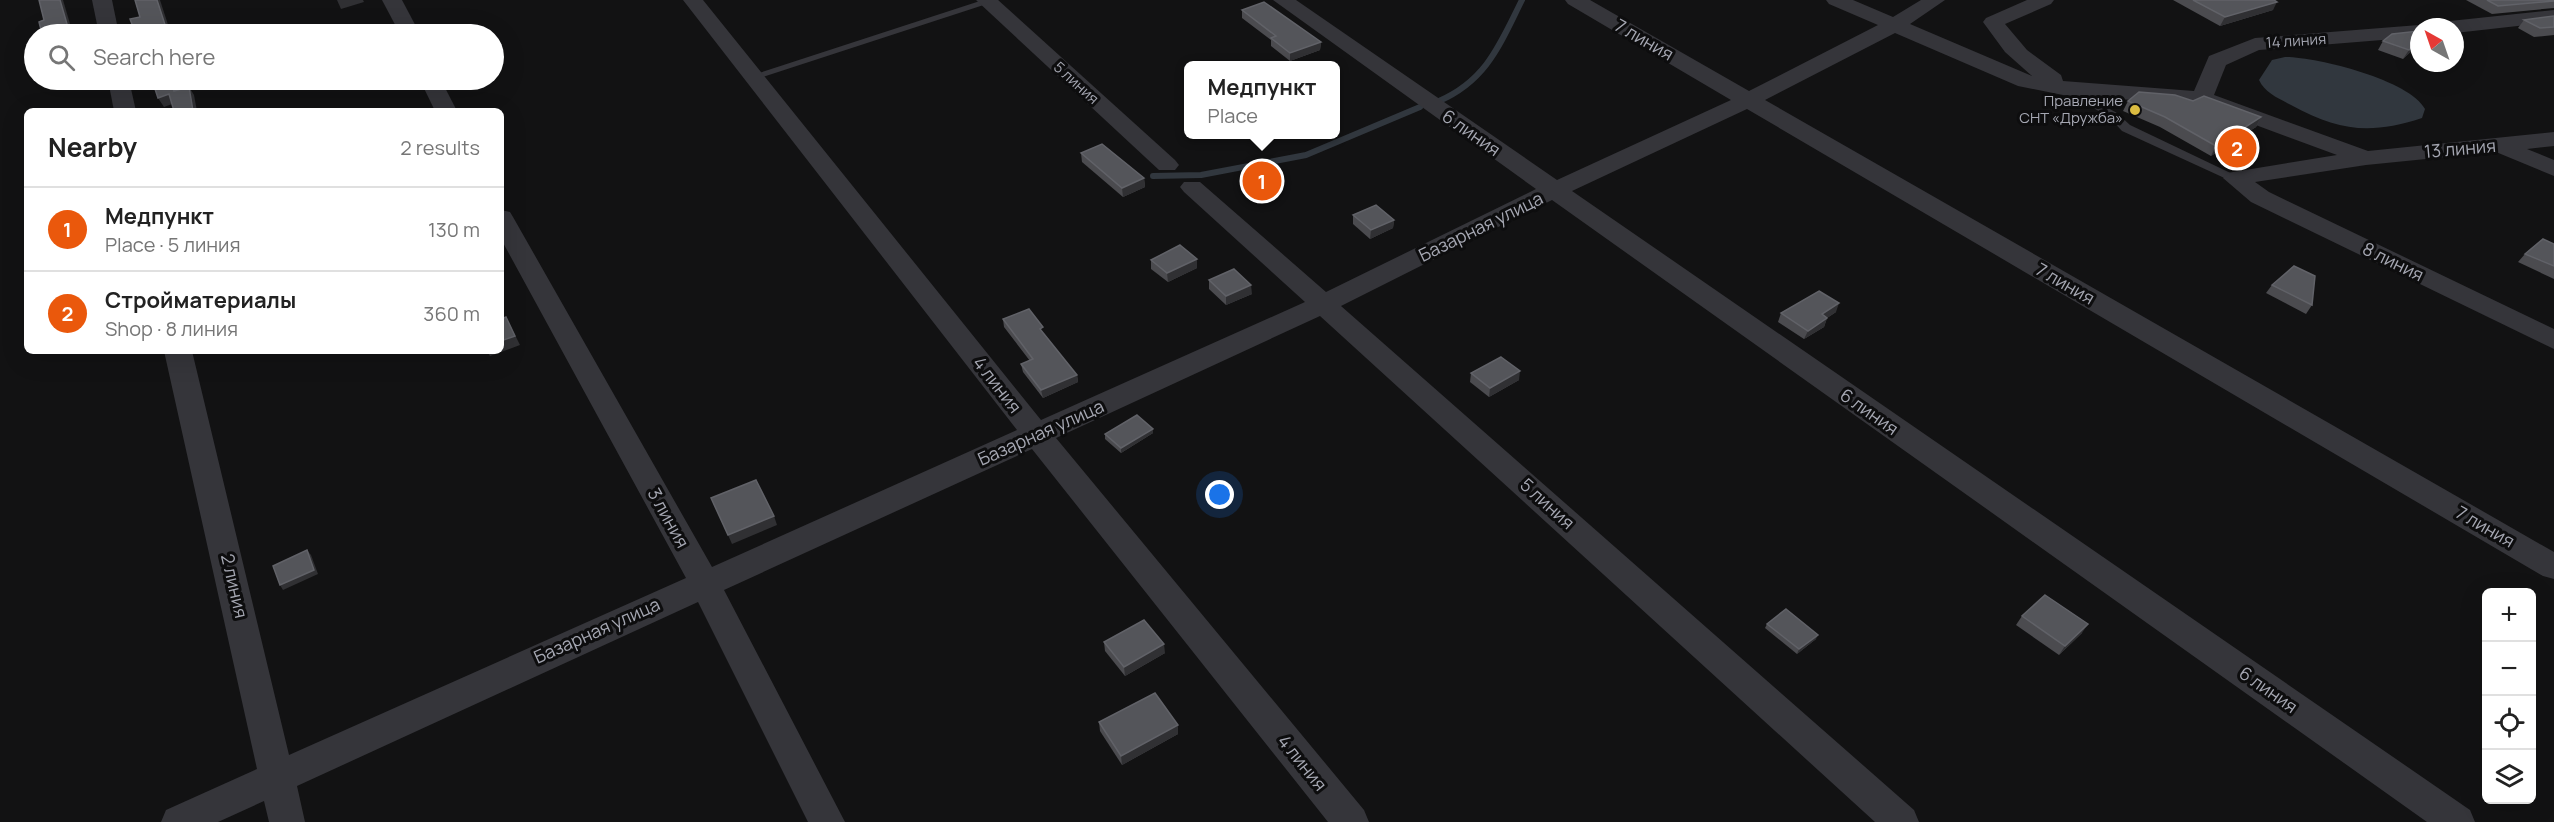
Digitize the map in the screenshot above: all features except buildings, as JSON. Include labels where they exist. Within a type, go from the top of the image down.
[{"type":"street","points":[[102,0],[108,24]]},
{"type":"street","points":[[392,0],[405,24]]},
{"type":"street","name":"4 линия","points":[[693,0],[1037,435],[1350,822]]},
{"type":"street","name":"7 линия","points":[[1575,0],[2554,567]]},
{"type":"street","points":[[1836,0],[2026,81],[2068,89],[2202,98],[2366,158]]},
{"type":"street","name":"Базарная улица","points":[[178,822],[704,582],[1037,435],[1324,304],[1552,191],[1748,100],[1894,25],[1935,0]]},
{"type":"street","points":[[2044,0],[1993,22],[2009,46],[2038,71],[2068,89]]},
{"type":"street","name":"5 линия","points":[[989,1],[1167,165]]},
{"type":"street","name":"6 линия","points":[[1291,2],[1552,191],[2457,822]]},
{"type":"street","points":[[2464,26],[2554,16]]},
{"type":"street","name":"14 линия","points":[[2202,98],[2217,60],[2255,44],[2410,32]]},
{"type":"street","points":[[121,90],[124,108]]},
{"type":"street","points":[[436,90],[445,108]]},
{"type":"street","name":"13 линия","points":[[2235,178],[2366,158],[2554,139]]},
{"type":"street","points":[[2500,145],[2554,169]]},
{"type":"street","name":"8 линия","points":[[2235,178],[2260,198],[2554,340]]},
{"type":"street","name":"5 линия","points":[[1192,187],[1901,822]]},
{"type":"street","name":"3 линия","points":[[504,222],[704,582],[827,822]]},
{"type":"street","name":"2 линия","points":[[179,354],[279,776],[287,822]]},
{"type":"lane","points":[[753,77],[989,1]]},
{"type":"lane","points":[[2068,89],[2113,115],[2126,128],[2235,178]]},
{"type":"shaded area","points":[[2285,57],[2318,61],[2383,80],[2416,98],[2425,109],[2422,118],[2386,127],[2355,128],[2308,114],[2272,95],[2259,80],[2272,60]]},
{"type":"waterway","points":[[1439,101],[1469,83],[1481,71],[1499,46],[1522,0]]},
{"type":"waterway","points":[[1153,176],[1201,175],[1306,155],[1420,107]]},
{"type":"place","name":"Правление СНТ «Дружба»","points":[[2135,110]]},
{"type":"place","name":"Стройматериалы","points":[[2237,148]]},
{"type":"place","name":"Медпункт","points":[[1262,181]]}]
